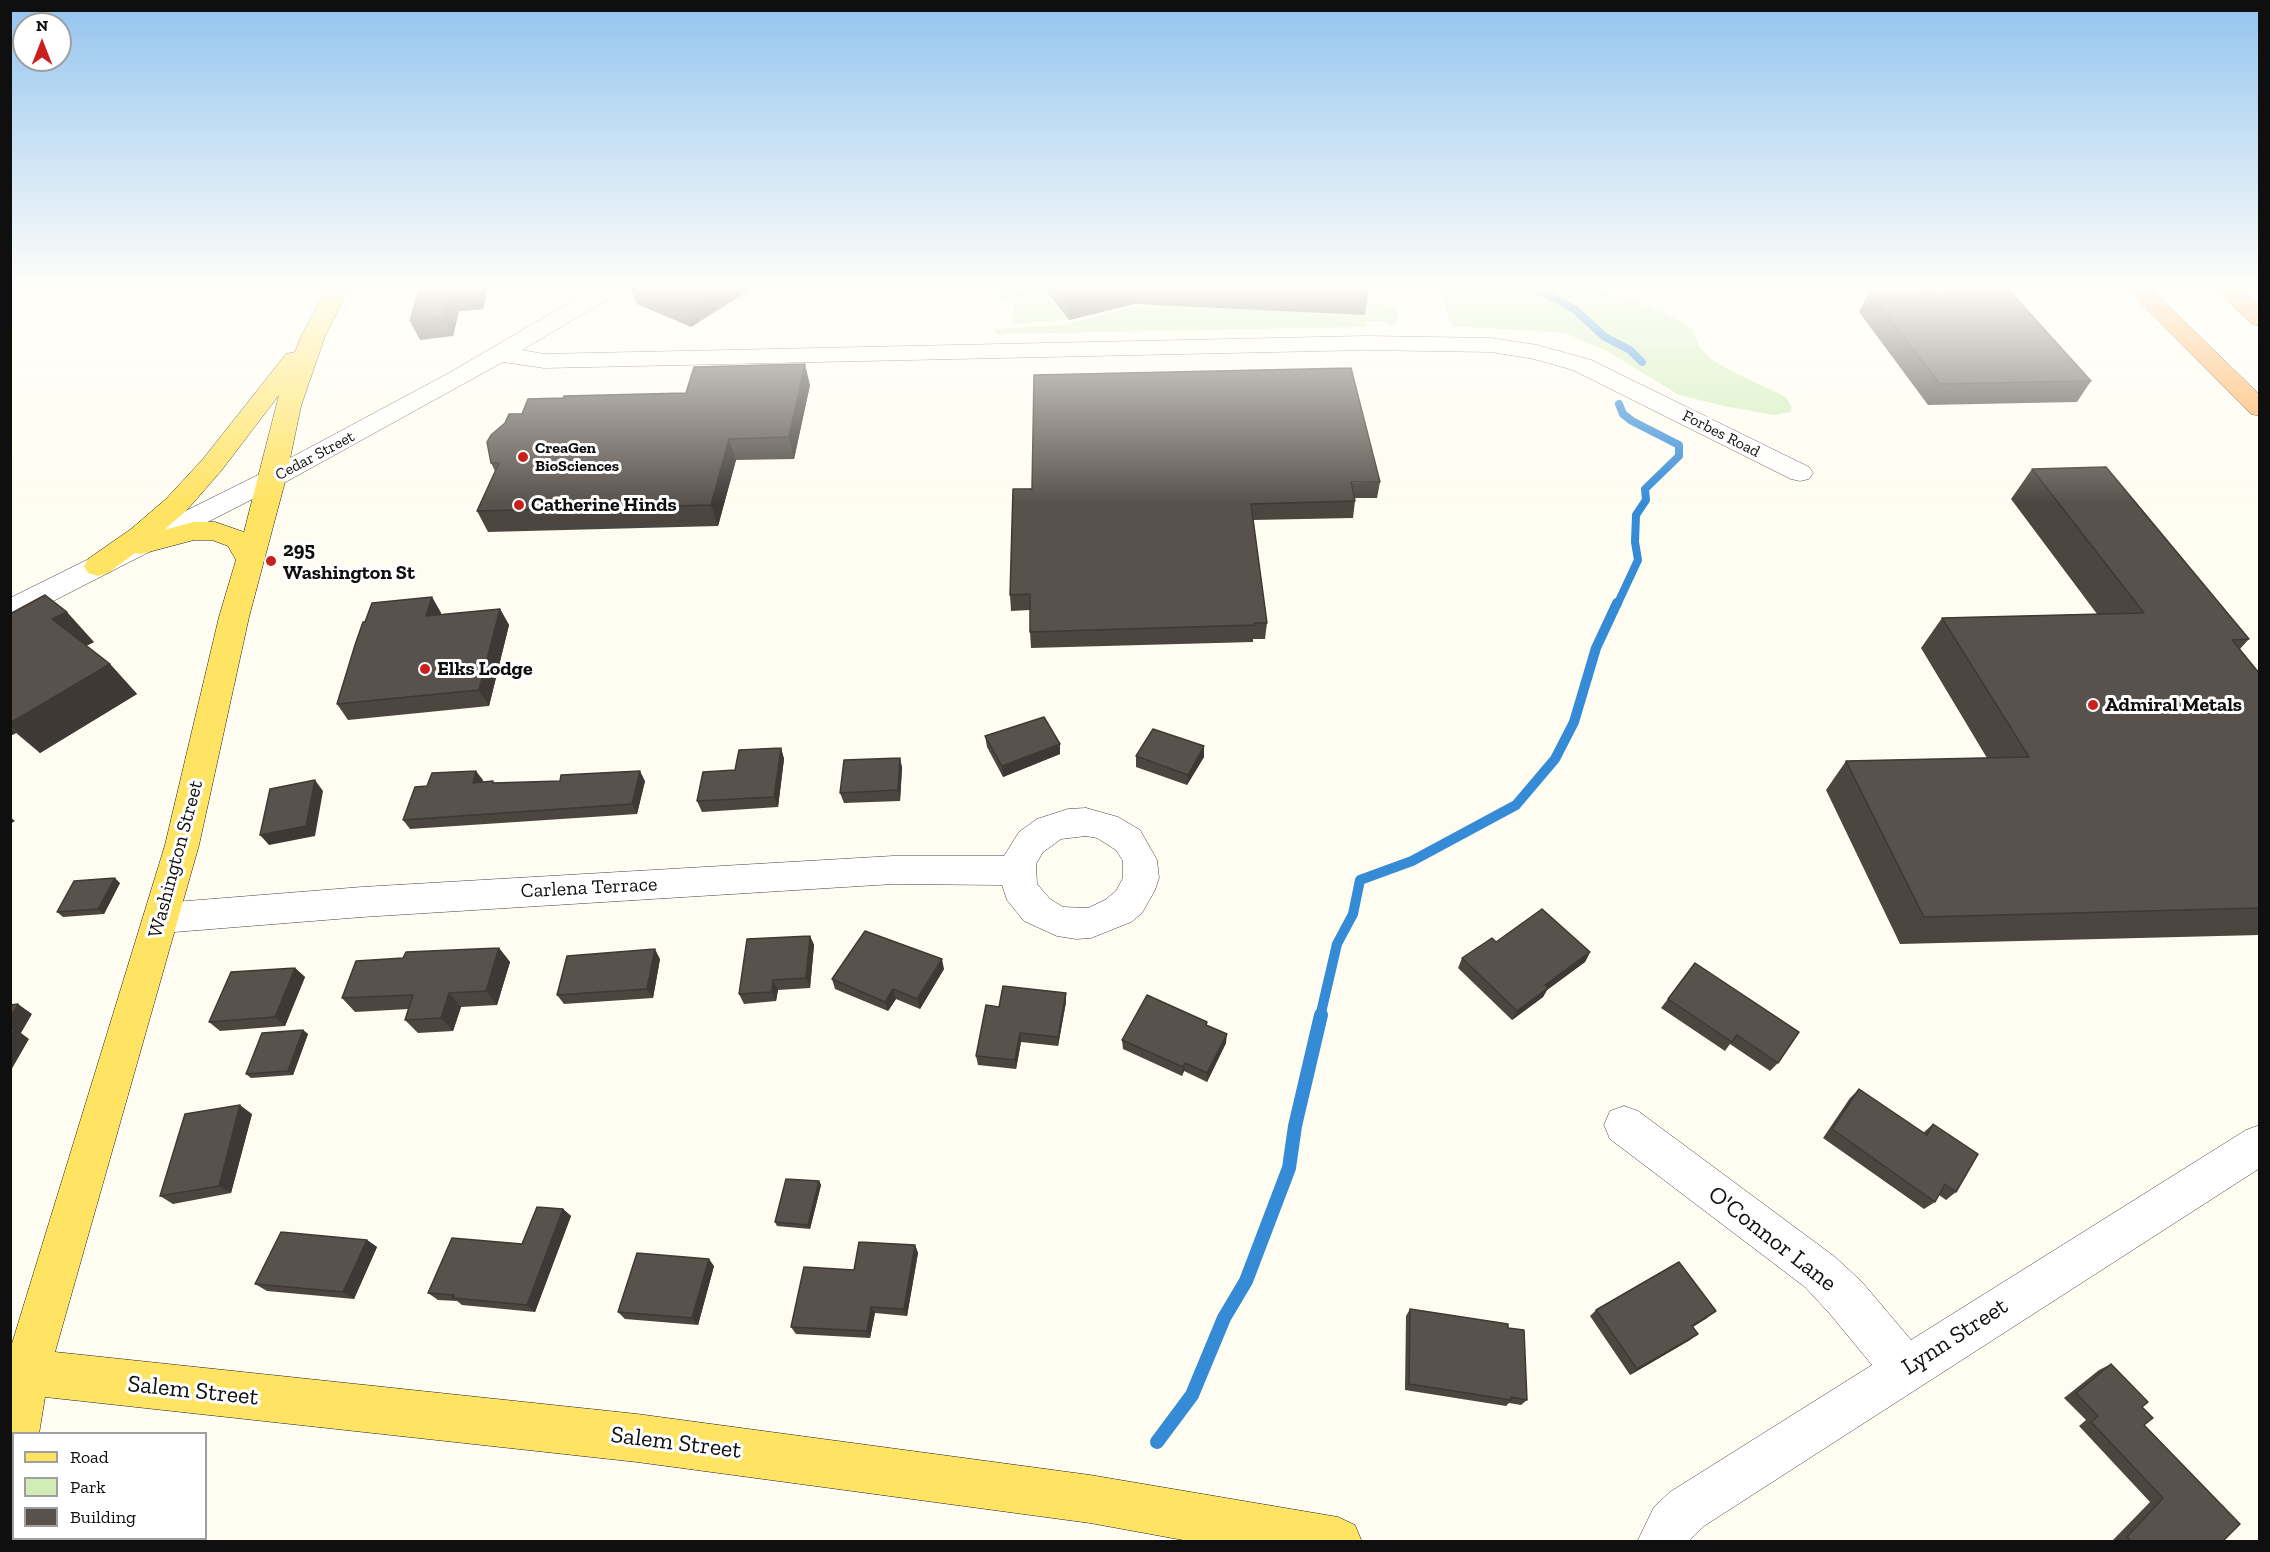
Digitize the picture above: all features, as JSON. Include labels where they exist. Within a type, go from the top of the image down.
[{"type":"highway","points":[[2209,359],[2259,409]]},
{"type":"main road","points":[[98,566],[141,535],[176,505],[212,465],[295,359]]},
{"type":"main road","name":"Washington Street","points":[[15,1432],[19,1371],[59,1256],[162,918],[199,777],[249,559],[273,478],[288,406],[305,359]]},
{"type":"main road","points":[[141,545],[194,531],[215,531],[238,540],[249,559]]},
{"type":"main road","name":"Salem Street","points":[[19,1371],[626,1437],[859,1466],[1090,1499],[1338,1542]]},
{"type":"street","name":"Cedar Street","points":[[10,611],[273,478],[491,359]]},
{"type":"street","name":"Forbes Road","points":[[540,359],[572,359]]},
{"type":"street","name":"Forbes Road","points":[[1562,359],[1590,368],[1800,473]]},
{"type":"street","name":"Carlena Terrace","points":[[162,918],[362,902],[881,871],[1017,871]]},
{"type":"street","name":"O'Connor Lane","points":[[1624,1125],[1820,1272],[1846,1298],[1905,1369]]},
{"type":"street","name":"Lynn Street","points":[[1661,1542],[1671,1524],[1687,1509],[2259,1144]]},
{"type":"green space","points":[[1621,359],[1712,359],[1731,371],[1786,397],[1792,408],[1790,412],[1774,415],[1679,395]]},
{"type":"building","points":[[1921,359],[2072,359],[2091,381],[1940,384]]},
{"type":"building","points":[[805,364],[789,437],[729,439],[711,505],[477,511],[499,463],[491,463],[487,442],[491,435],[505,423],[509,414],[522,414],[528,399],[686,393],[694,367]]},
{"type":"building","points":[[1351,368],[1380,482],[1351,482],[1355,501],[1251,504],[1267,623],[1030,632],[1030,594],[1010,595],[1013,489],[1032,489],[1034,375]]},
{"type":"building","name":"Admiral Metals","points":[[2106,467],[2249,639],[2232,640],[2259,673],[2259,908],[1924,917],[1846,761],[2029,757],[1942,618],[2144,613],[2032,469]]},
{"type":"building","points":[[45,595],[67,612],[52,619],[110,664],[10,723],[10,614]]},
{"type":"building","name":"Elks Lodge","points":[[432,597],[426,616],[500,609],[479,690],[337,704],[355,645],[372,603]]},
{"type":"building","points":[[1044,717],[1060,744],[1002,766],[985,736]]},
{"type":"building","points":[[1153,729],[1204,746],[1188,775],[1136,756]]},
{"type":"building","points":[[781,748],[774,797],[697,801],[703,772],[735,770],[739,750]]},
{"type":"building","points":[[900,758],[898,790],[840,793],[844,760]]},
{"type":"building","points":[[476,771],[473,783],[560,781],[561,775],[640,771],[632,804],[403,820],[415,787],[427,786],[432,773]]},
{"type":"building","points":[[315,780],[306,826],[260,835],[270,789]]},
{"type":"building","points":[[115,878],[98,909],[57,912],[74,881]]},
{"type":"building","points":[[1542,909],[1590,952],[1545,985],[1548,988],[1517,1011],[1462,958],[1492,938],[1496,942]]},
{"type":"building","points":[[865,931],[942,959],[917,999],[893,989],[885,1002],[832,979]]},
{"type":"building","points":[[810,936],[806,978],[773,980],[772,992],[739,994],[747,939]]},
{"type":"building","points":[[499,948],[486,991],[449,993],[441,1018],[405,1020],[413,995],[342,998],[356,961],[403,958],[406,952]]},
{"type":"building","points":[[655,949],[647,989],[557,995],[567,956]]},
{"type":"building","points":[[1695,963],[1799,1032],[1778,1063],[1737,1035],[1732,1042],[1668,999]]},
{"type":"building","points":[[295,968],[275,1017],[209,1022],[231,972]]},
{"type":"building","points":[[1003,986],[1066,993],[1058,1037],[1020,1033],[1015,1060],[976,1056],[986,1005],[999,1007]]},
{"type":"building","points":[[1147,995],[1207,1022],[1206,1025],[1227,1034],[1207,1073],[1185,1063],[1183,1067],[1122,1040]]},
{"type":"building","points":[[18,1004],[10,1018],[10,1005]]},
{"type":"building","points":[[303,1030],[288,1071],[246,1074],[262,1033]]},
{"type":"building","points":[[1859,1089],[1927,1135],[1933,1124],[1978,1154],[1956,1192],[1945,1184],[1935,1202],[1832,1129]]},
{"type":"building","points":[[240,1105],[219,1186],[160,1196],[185,1114]]},
{"type":"building","points":[[786,1179],[819,1181],[808,1225],[775,1222]]},
{"type":"building","points":[[537,1207],[563,1209],[527,1305],[453,1298],[454,1295],[428,1293],[452,1238],[522,1244]]},
{"type":"building","points":[[281,1232],[367,1240],[343,1292],[255,1284]]},
{"type":"building","points":[[859,1242],[915,1245],[904,1309],[871,1307],[867,1331],[791,1327],[804,1267],[854,1270]]},
{"type":"building","points":[[637,1253],[709,1259],[692,1318],[618,1312]]},
{"type":"building","points":[[1679,1262],[1716,1311],[1692,1326],[1698,1334],[1637,1369],[1596,1310]]},
{"type":"building","points":[[1410,1309],[1508,1324],[1508,1328],[1524,1330],[1527,1400],[1511,1397],[1511,1400],[1409,1384]]},
{"type":"building","points":[[2111,1364],[2148,1402],[2142,1407],[2153,1418],[2144,1425],[2240,1524],[2222,1542],[2132,1542],[2127,1537],[2163,1498],[2091,1422],[2098,1416],[2076,1393]]},
{"type":"waterway","points":[[1617,605],[1638,560],[1635,542],[1636,515],[1646,500],[1645,489],[1679,456],[1679,445],[1632,421],[1623,414],[1619,404]]},
{"type":"waterway","points":[[1320,1017],[1337,944],[1353,914],[1360,880],[1412,861],[1516,805],[1555,759],[1574,722],[1596,648],[1617,603]]},
{"type":"waterway","points":[[1157,1442],[1192,1395],[1224,1318],[1246,1281],[1289,1168],[1295,1126],[1321,1015]]},
{"type":"place","name":"CreaGen BioSciences","points":[[523,457]]},
{"type":"place","name":"Catherine Hinds","points":[[519,505]]},
{"type":"place","name":"295 Washington St","points":[[271,561]]},
{"type":"place","name":"Elks Lodge","points":[[425,669]]},
{"type":"place","name":"Admiral Metals","points":[[2093,705]]}]
